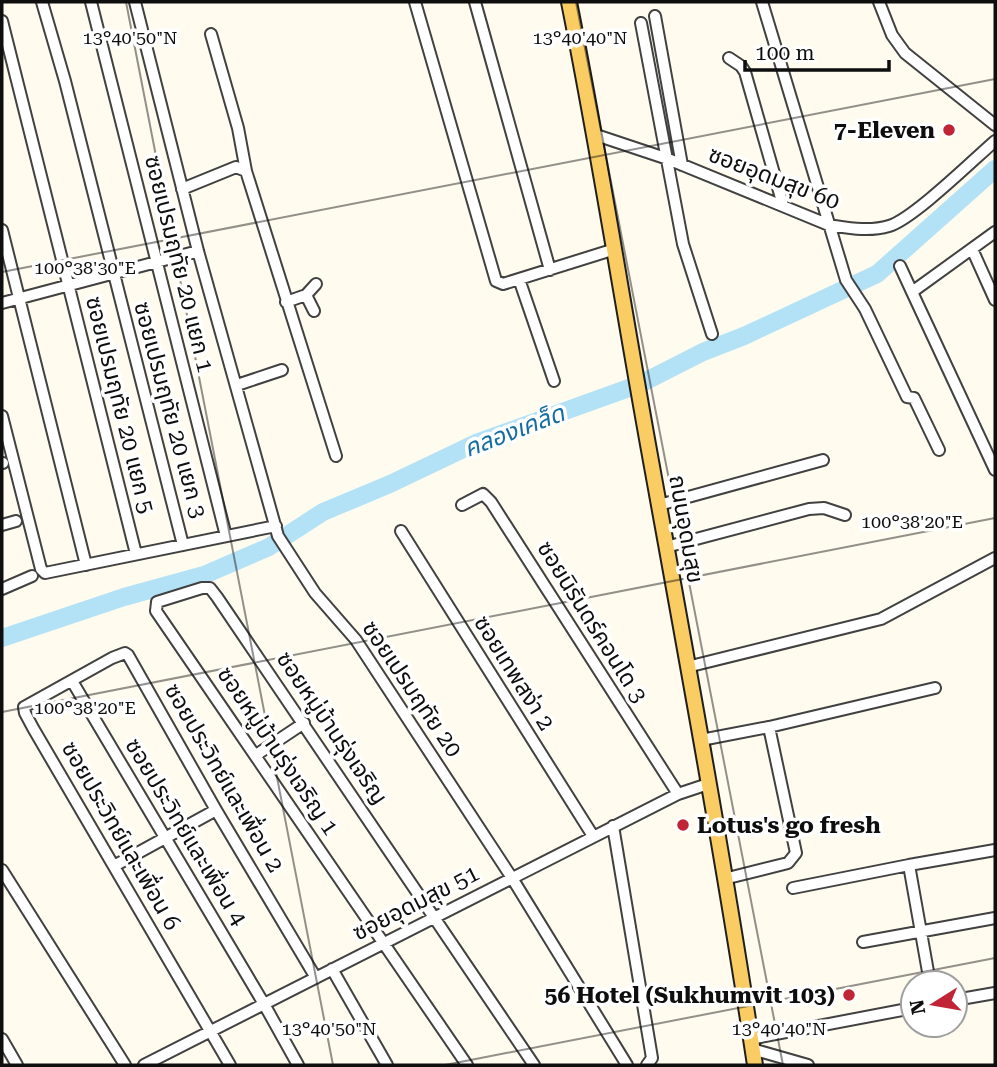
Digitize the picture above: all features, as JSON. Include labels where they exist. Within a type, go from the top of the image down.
[{"type":"main road","name":"ถนนอุดมสุข","points":[[569,2],[596,135],[755,1065]]},
{"type":"street","name":"ซอยเปรมฤทัย 20 แยก 3","points":[[42,2],[65,81],[183,545]]},
{"type":"street","name":"ซอยเปรมฤทัย 20 แยก 1","points":[[91,2],[226,536]]},
{"type":"street","name":"ซอยเปรมฤทัย 20","points":[[135,2],[198,251],[279,536],[315,593],[356,640],[512,878],[628,1065]]},
{"type":"street","points":[[415,2],[496,281],[503,284],[615,249]]},
{"type":"street","points":[[475,2],[550,270]]},
{"type":"street","points":[[762,2],[846,280],[866,309],[907,397],[914,398],[939,450]]},
{"type":"street","points":[[879,2],[892,35],[905,53],[995,125]]},
{"type":"street","points":[[655,16],[682,165]]},
{"type":"street","name":"ซอยเปรมฤทัย 20 แยก 5","points":[[2,21],[136,554]]},
{"type":"street","points":[[641,23],[683,244],[712,334]]},
{"type":"street","points":[[211,34],[238,128],[246,172],[335,456]]},
{"type":"street","points":[[729,58],[741,65],[745,72],[783,205]]},
{"type":"street","name":"ซอยอุดมสุข 60","points":[[596,135],[665,158],[829,225],[854,229],[876,229],[898,222],[995,141]]},
{"type":"street","points":[[182,189],[236,167],[246,172]]},
{"type":"street","points":[[2,230],[86,565]]},
{"type":"street","points":[[912,292],[995,232]]},
{"type":"street","points":[[972,249],[995,300]]},
{"type":"street","points":[[2,303],[198,251]]},
{"type":"street","points":[[900,266],[995,470]]},
{"type":"street","points":[[519,279],[554,381]]},
{"type":"street","points":[[286,302],[306,295],[316,284]]},
{"type":"street","points":[[306,295],[314,311]]},
{"type":"street","points":[[237,385],[282,370]]},
{"type":"street","points":[[2,416],[41,569],[47,573],[226,536],[279,536]]},
{"type":"street","points":[[659,505],[823,460]]},
{"type":"street","name":"ซอยนิรันดร์คอนโด 3","points":[[462,505],[483,494],[491,502],[678,794]]},
{"type":"street","points":[[666,547],[809,509],[824,508],[845,515]]},
{"type":"street","points":[[2,525],[16,521]]},
{"type":"street","name":"ซอยเทพสง่า 2","points":[[401,531],[593,836]]},
{"type":"street","points":[[688,667],[881,619],[995,558]]},
{"type":"street","points":[[2,589],[32,576]]},
{"type":"street","name":"ซอยหมู่บ้านรุ่งเจริญ","points":[[181,594],[202,587],[210,588],[534,1065]]},
{"type":"street","name":"ซอยหมู่บ้านรุ่งเจริญ 1","points":[[181,594],[157,602],[156,611],[467,1065]]},
{"type":"street","name":"ซอยประวิทย์และเพื่อน 2","points":[[72,681],[112,658],[125,653],[128,655],[316,978]]},
{"type":"street","name":"ซอยประวิทย์และเพื่อน 4","points":[[72,681],[298,1065]]},
{"type":"street","name":"ซอยประวิทย์และเพื่อน 6","points":[[72,681],[31,703],[24,710],[230,1065]]},
{"type":"street","points":[[701,740],[935,688]]},
{"type":"street","points":[[256,755],[304,723]]},
{"type":"street","points":[[724,879],[788,863],[796,853],[769,727]]},
{"type":"street","name":"ซอยอุดมสุข 51","points":[[151,1064],[593,836],[678,794],[708,784]]},
{"type":"street","points":[[114,866],[216,810]]},
{"type":"street","points":[[613,826],[652,1058],[647,1065]]},
{"type":"street","points":[[793,888],[995,850]]},
{"type":"street","points":[[909,865],[928,969]]},
{"type":"street","points":[[2,870],[125,1065]]},
{"type":"street","points":[[863,942],[995,918]]},
{"type":"street","points":[[332,970],[387,1065]]},
{"type":"street","points":[[969,998],[995,993]]},
{"type":"street","points":[[751,1044],[899,1011]]},
{"type":"street","points":[[2,1039],[17,1065]]},
{"type":"street","points":[[751,1044],[808,1065]]},
{"type":"waterway","name":"คลองเคล็ด","points":[[2,638],[124,597],[204,575],[269,547],[323,512],[476,443],[640,384],[703,352],[744,336],[877,274],[995,169]]},
{"type":"place","name":"7-Eleven","points":[[949,130]]},
{"type":"place","name":"Lotus's go fresh","points":[[683,825]]},
{"type":"place","name":"56 Hotel (Sukhumvit 103)","points":[[849,995]]}]
